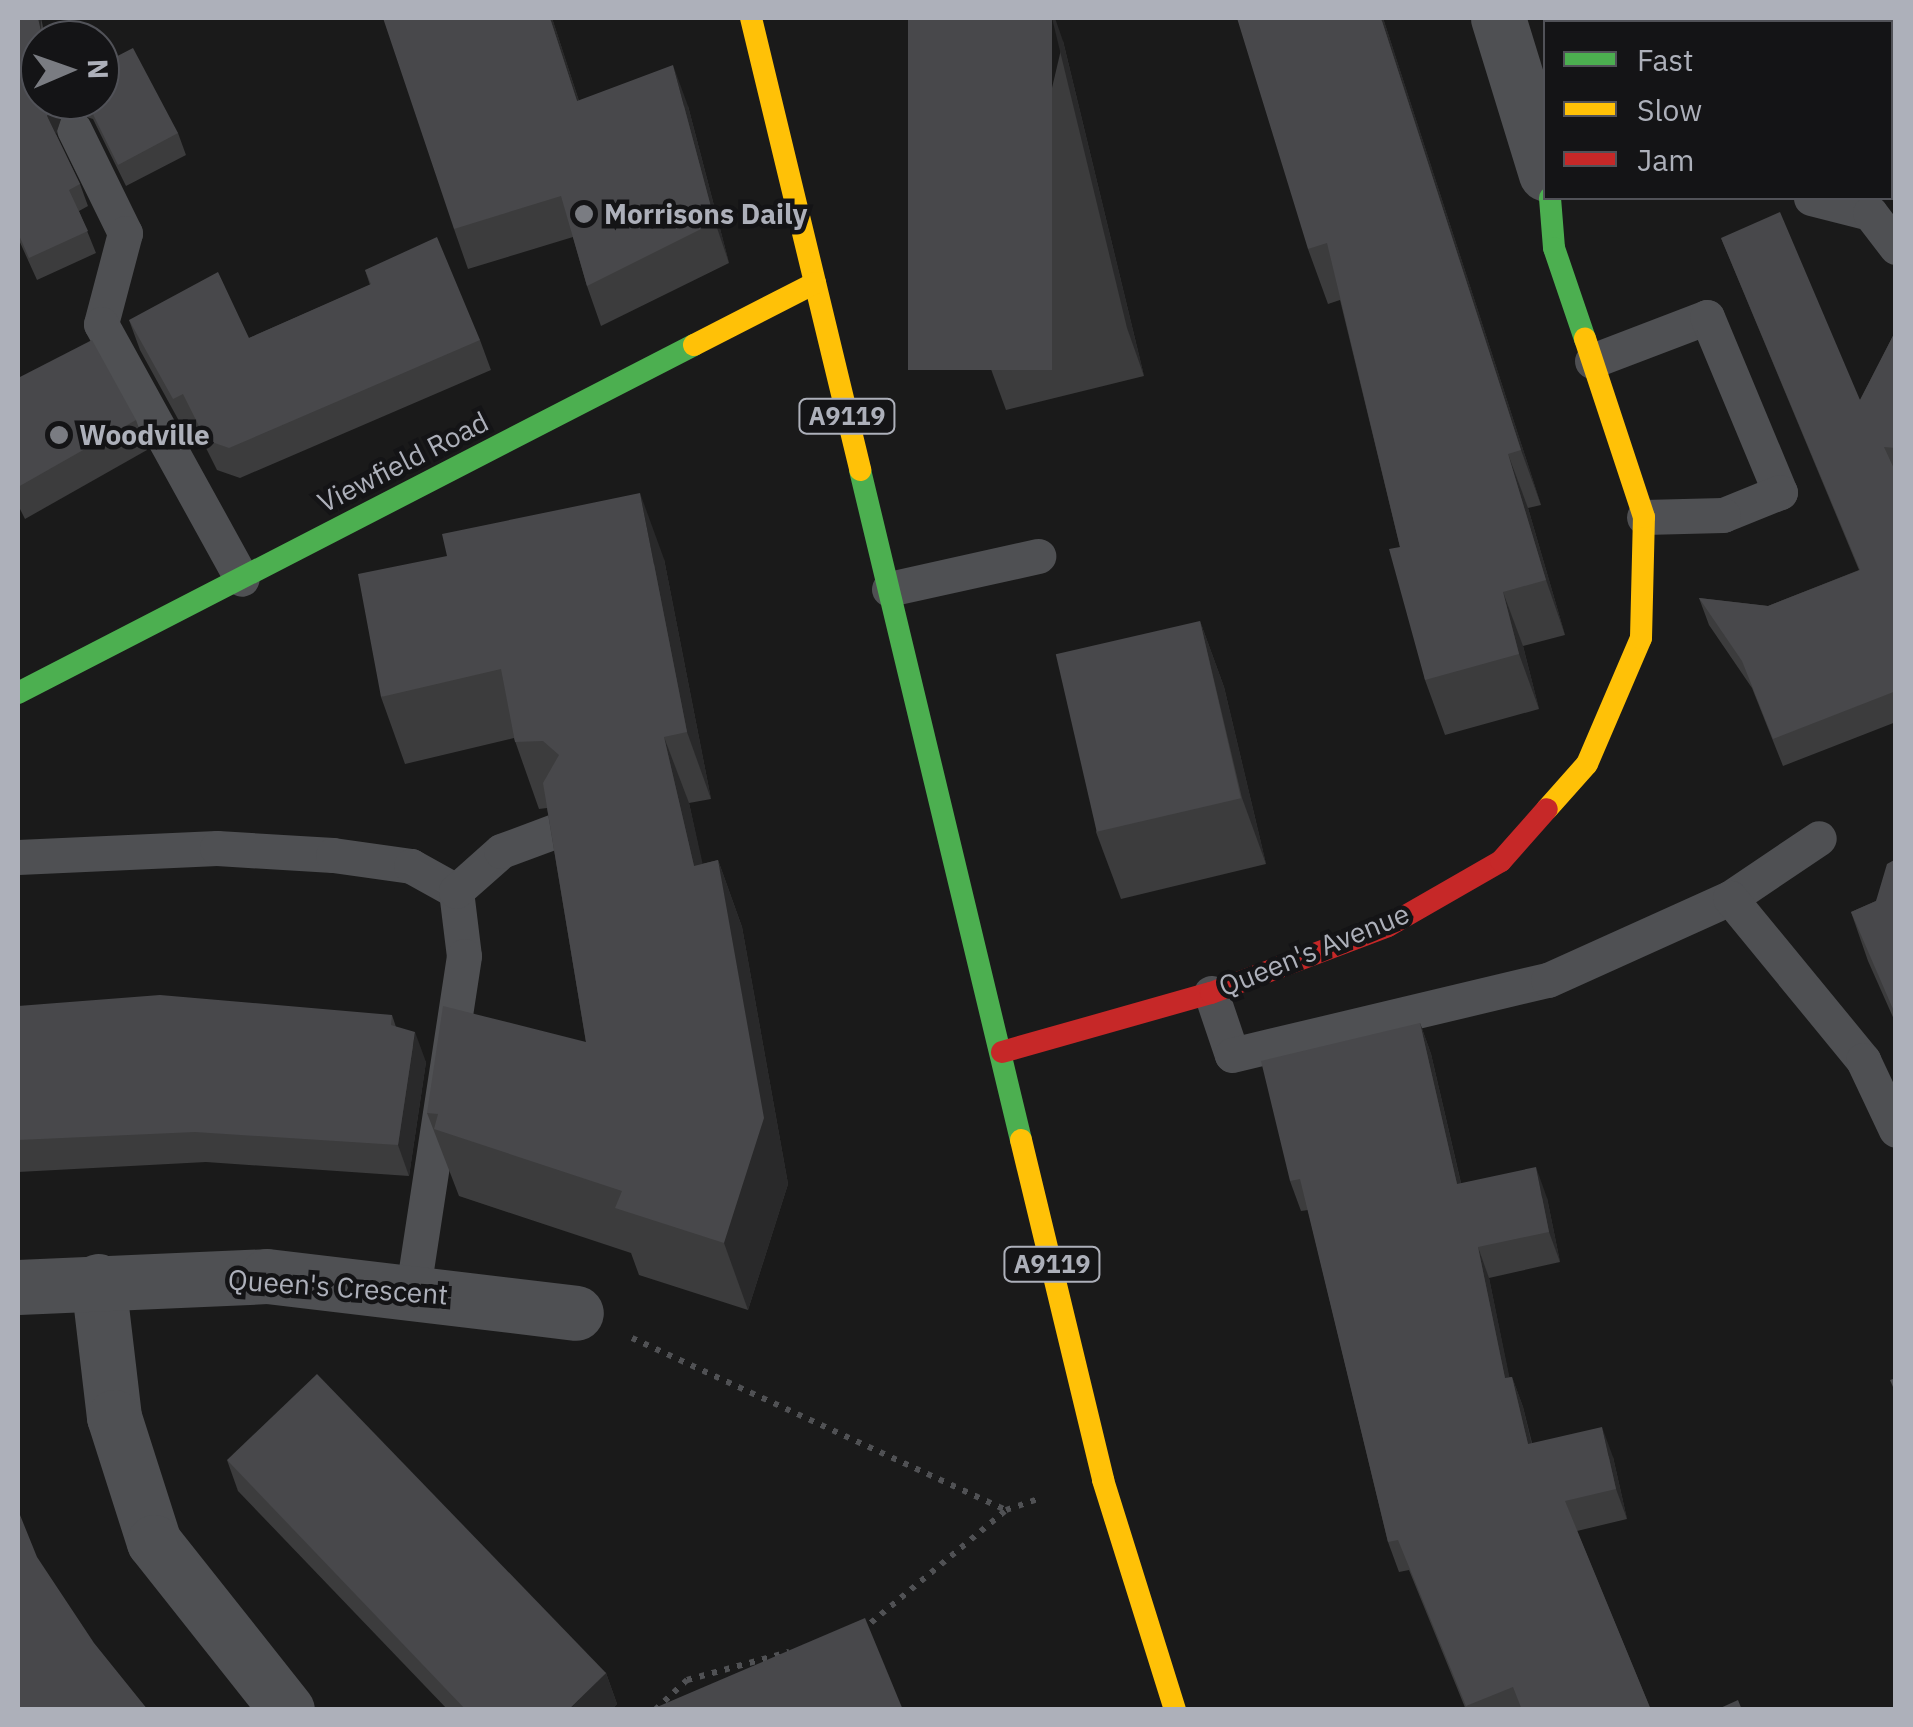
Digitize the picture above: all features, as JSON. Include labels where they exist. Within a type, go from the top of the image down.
[{"type":"street","name":"A9119","points":[[751,18],[1103,1480],[1175,1710]]},
{"type":"street","points":[[1498,18],[1543,164]]},
{"type":"street","name":"Queen's Avenue","points":[[1002,1052],[1211,993],[1388,926],[1500,862],[1587,764],[1641,638],[1644,517],[1554,248],[1550,200]]},
{"type":"street","name":"Viewfield Road","points":[[18,693],[815,283]]},
{"type":"street","name":"Queen's Crescent","points":[[18,1287],[266,1276],[413,1288],[576,1313]]},
{"type":"street","points":[[98,1281],[114,1417],[154,1542],[287,1710]]},
{"type":"lane","points":[[74,129],[125,233],[101,324],[242,579]]},
{"type":"lane","points":[[1819,200],[1870,213],[1896,247]]},
{"type":"lane","points":[[1592,361],[1707,317],[1780,492],[1722,515],[1644,517]]},
{"type":"lane","points":[[889,589],[1038,556]]},
{"type":"lane","points":[[456,891],[502,851],[563,828]]},
{"type":"lane","points":[[1211,993],[1232,1055],[1548,980],[1730,898],[1819,838]]},
{"type":"lane","points":[[18,857],[217,848],[333,856],[411,866],[456,891]]},
{"type":"lane","points":[[413,1288],[464,956],[456,891]]},
{"type":"lane","points":[[1730,898],[1864,1060],[1896,1130]]},
{"type":"path","points":[[576,1313],[1006,1510]]},
{"type":"path","points":[[848,1641],[1006,1510],[1103,1480]]},
{"type":"path","points":[[655,1710],[687,1680],[810,1648]]},
{"type":"shaded area","points":[[1692,18],[1895,18],[1895,148],[1893,20]]},
{"type":"building","points":[[18,18],[38,18],[20,20],[20,120],[49,120],[80,184],[69,190],[88,231],[29,258],[18,233]]},
{"type":"building","points":[[383,18],[550,18],[577,101],[673,65],[715,222],[587,286],[561,196],[454,229]]},
{"type":"building","points":[[908,18],[1052,18],[1052,370],[908,370]]},
{"type":"building","points":[[1237,18],[1381,18],[1521,450],[1508,454],[1546,580],[1503,592],[1519,654],[1425,680],[1389,549],[1400,547],[1327,243],[1308,249]]},
{"type":"building","points":[[133,48],[178,133],[118,165],[96,120],[120,120],[120,55]]},
{"type":"building","points":[[1780,212],[1860,400],[1896,330],[1896,448],[1884,447],[1896,473],[1896,691],[1773,739],[1742,661],[1699,598],[1768,606],[1860,570],[1721,238]]},
{"type":"building","points":[[437,237],[480,340],[229,448],[206,440],[183,394],[173,399],[129,320],[218,272],[249,338],[371,284],[365,270]]},
{"type":"building","points":[[92,340],[136,420],[18,487],[18,378]]},
{"type":"building","points":[[640,493],[687,732],[664,737],[694,866],[718,860],[764,1118],[724,1243],[615,1208],[622,1191],[434,1129],[438,1114],[427,1113],[443,1006],[586,1042],[543,783],[559,755],[543,741],[515,742],[501,669],[381,697],[358,574],[447,556],[442,534]]},
{"type":"building","points":[[1200,621],[1241,798],[1097,832],[1056,654]]},
{"type":"building","points":[[1896,859],[1896,1016],[1851,912],[1876,901],[1887,864]]},
{"type":"building","points":[[160,995],[392,1015],[391,1025],[415,1032],[398,1145],[195,1132],[18,1140],[18,1006]]},
{"type":"building","points":[[1420,1023],[1457,1184],[1536,1167],[1549,1232],[1478,1247],[1505,1378],[1512,1377],[1528,1444],[1602,1427],[1616,1489],[1565,1501],[1651,1710],[1522,1710],[1513,1687],[1466,1706],[1398,1540],[1388,1542],[1300,1179],[1290,1181],[1261,1061]]},
{"type":"building","points":[[317,1374],[606,1673],[568,1710],[466,1710],[227,1460]]},
{"type":"building","points":[[18,1510],[37,1557],[94,1643],[148,1710],[18,1710]]},
{"type":"building","points":[[865,1618],[903,1710],[650,1710]]},
{"type":"building","points":[[1738,1700],[1742,1710],[1716,1710]]},
{"type":"traffic: fast","points":[[1550,200],[1554,248],[1585,339]]},
{"type":"traffic: fast","points":[[18,693],[694,345]]},
{"type":"traffic: fast","points":[[860,470],[1021,1140]]},
{"type":"traffic: slow","points":[[751,18],[860,470]]},
{"type":"traffic: slow","points":[[694,345],[815,283]]},
{"type":"traffic: slow","points":[[1547,809],[1587,764],[1641,638],[1644,517],[1585,339]]},
{"type":"traffic: slow","points":[[1021,1140],[1103,1480],[1175,1710]]},
{"type":"traffic: jam","points":[[1002,1052],[1211,993],[1388,926],[1501,861],[1547,809]]},
{"type":"place","name":"Morrisons Daily","points":[[584,214]]},
{"type":"place","name":"Woodville","points":[[59,435]]}]
